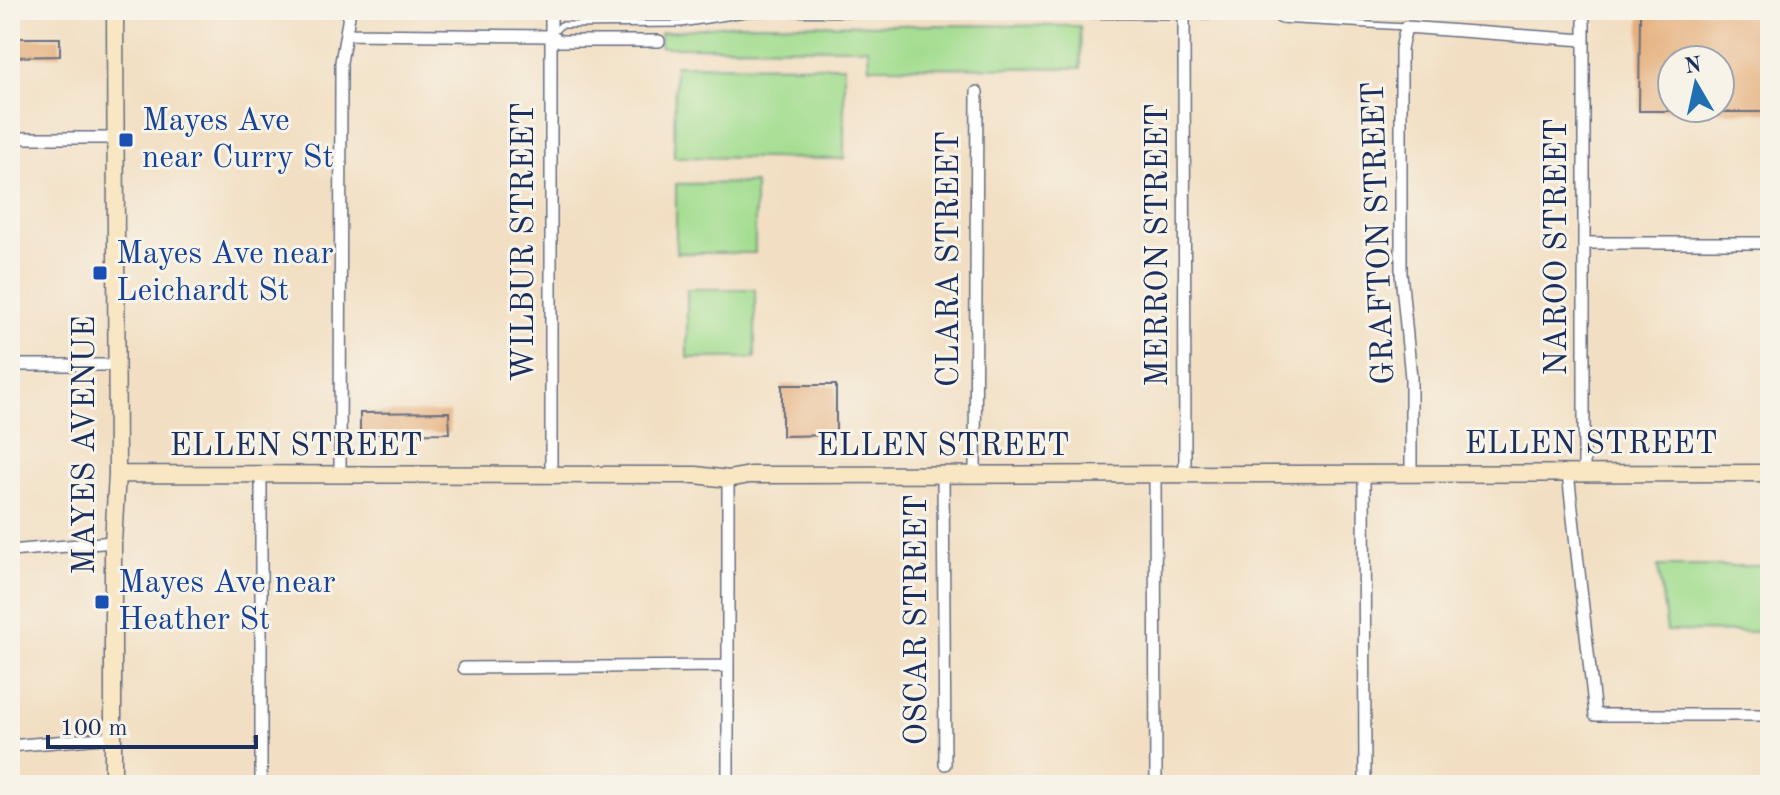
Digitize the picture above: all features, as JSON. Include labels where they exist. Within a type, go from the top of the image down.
[{"type":"street","name":"MAYES AVENUE","points":[[113,785],[113,542],[117,474],[115,10]]},
{"type":"street","points":[[340,475],[341,62],[350,10]]},
{"type":"street","name":"WILBUR STREET","points":[[551,10],[551,475]]},
{"type":"street","name":"MERRON STREET","points":[[1184,16],[1185,474]]},
{"type":"street","name":"NAROO STREET","points":[[1584,21],[1585,243],[1576,473],[1595,715],[1770,715]]},
{"type":"street","points":[[1406,27],[1584,40]]},
{"type":"street","name":"GRAFTON STREET","points":[[1406,27],[1401,49],[1401,273],[1411,378],[1411,473]]},
{"type":"street","points":[[348,34],[551,36],[560,41],[659,41]]},
{"type":"street","name":"CLARA STREET","points":[[975,475],[977,92]]},
{"type":"street","points":[[10,138],[115,138]]},
{"type":"street","points":[[1585,243],[1770,243]]},
{"type":"street","points":[[10,365],[115,365]]},
{"type":"street","points":[[1364,473],[1365,785]]},
{"type":"street","name":"ELLEN STREET","points":[[117,474],[696,475],[728,479],[750,475],[1770,473]]},
{"type":"street","points":[[261,475],[261,785]]},
{"type":"street","name":"OSCAR STREET","points":[[943,475],[945,764]]},
{"type":"street","points":[[1155,475],[1156,785]]},
{"type":"street","points":[[728,479],[728,785]]},
{"type":"street","points":[[10,551],[113,542]]},
{"type":"street","points":[[464,668],[728,666]]},
{"type":"street","points":[[10,746],[113,737]]},
{"type":"lane","points":[[551,36],[561,25],[681,24],[752,13],[1184,16],[1251,15],[1264,10],[1279,20],[1406,27]]},
{"type":"green space","points":[[736,24],[1080,26],[1081,68],[869,67],[868,48],[660,47],[660,33]]},
{"type":"green space","points":[[675,65],[844,66],[844,159],[674,157]]},
{"type":"green space","points":[[755,183],[755,253],[676,253],[676,184]]},
{"type":"green space","points":[[687,289],[755,289],[755,358],[687,358]]},
{"type":"green space","points":[[1658,566],[1770,566],[1770,632],[1667,631]]},
{"type":"building","points":[[1640,10],[1770,10],[1770,112],[1736,112],[1736,44],[1656,44],[1656,111],[1639,111]]},
{"type":"building","points":[[10,38],[60,38],[60,56],[10,57]]},
{"type":"building","points":[[782,385],[836,385],[836,435],[782,436]]},
{"type":"building","points":[[449,412],[450,433],[360,434],[360,413]]},
{"type":"place","name":"Mayes Ave near Curry St","points":[[126,140]]},
{"type":"place","name":"Mayes Ave near Leichardt St","points":[[100,273]]},
{"type":"place","name":"Mayes Ave near Heather St","points":[[102,602]]}]
